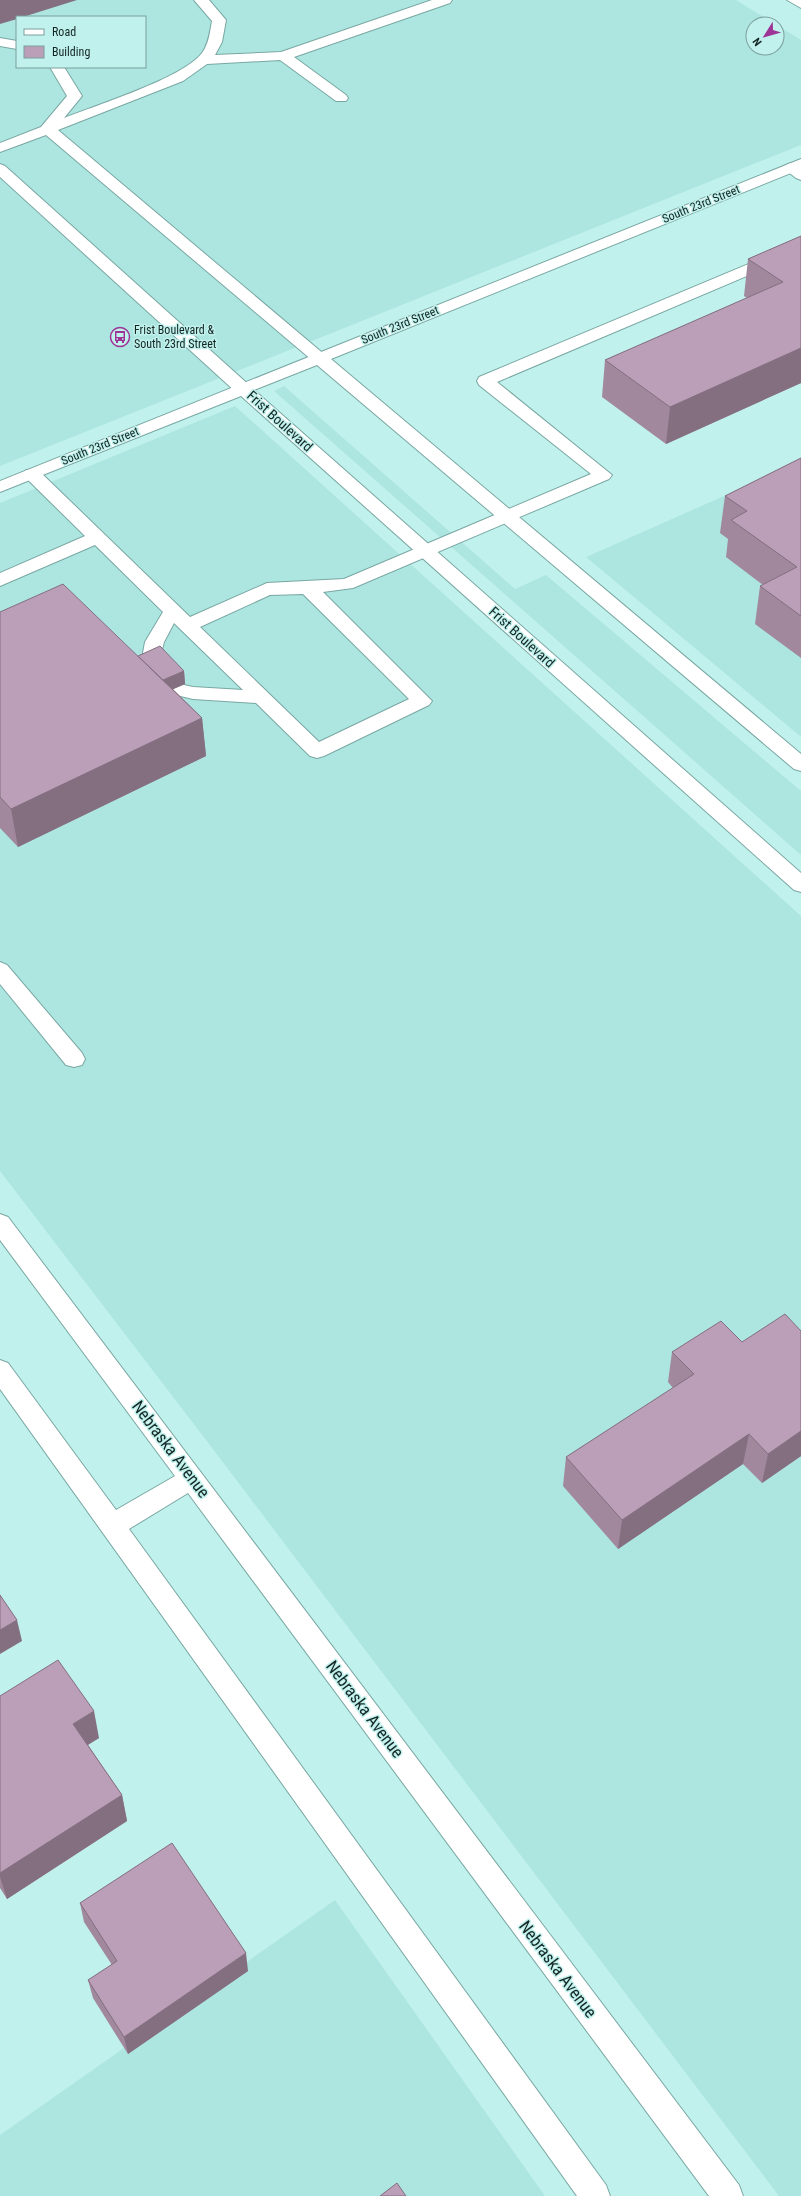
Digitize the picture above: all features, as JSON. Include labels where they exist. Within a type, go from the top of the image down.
[{"type":"street","points":[[0,148],[178,78],[205,60],[216,41],[218,20],[201,0]]},
{"type":"street","points":[[205,60],[283,56],[445,0]]},
{"type":"street","points":[[794,0],[801,4]]},
{"type":"street","points":[[0,42],[16,45]]},
{"type":"street","points":[[283,56],[340,98]]},
{"type":"street","points":[[47,129],[74,96],[58,68]]},
{"type":"street","points":[[47,129],[801,764]]},
{"type":"street","name":"Frist Boulevard","points":[[0,169],[243,389],[801,885]]},
{"type":"street","name":"South 23rd Street","points":[[0,487],[319,358],[798,169]]},
{"type":"street","points":[[188,625],[267,589],[308,588],[347,584],[602,474],[485,381],[801,247]]},
{"type":"street","points":[[32,474],[317,751],[422,701],[308,588]]},
{"type":"street","points":[[0,580],[97,537]]},
{"type":"street","points":[[150,664],[150,653],[157,634],[173,611]]},
{"type":"street","points":[[175,689],[193,693],[262,697]]},
{"type":"street","points":[[0,970],[74,1059]]},
{"type":"street","name":"Nebraska Avenue","points":[[0,1223],[728,2196]]},
{"type":"street","points":[[0,1370],[595,2196]]},
{"type":"street","points":[[111,1526],[192,1478]]},
{"type":"shaded area","points":[[0,0],[736,0],[762,16],[745,16],[745,56],[785,56],[785,30],[801,40],[801,145],[0,466]]},
{"type":"shaded area","points":[[284,386],[515,589],[546,575],[801,791],[801,855],[274,391]]},
{"type":"shaded area","points":[[235,406],[801,916],[801,2196],[779,2196],[206,1440],[0,1171],[0,503]]},
{"type":"shaded area","points":[[801,462],[801,737],[586,557]]},
{"type":"shaded area","points":[[335,1900],[545,2196],[0,2196],[0,2135]]},
{"type":"building","points":[[801,236],[801,348],[670,407],[605,360],[783,282],[748,259]]},
{"type":"building","points":[[801,458],[801,616],[760,586],[797,567],[731,520],[747,511],[725,496]]},
{"type":"building","points":[[63,584],[202,718],[11,809],[0,797],[0,612]]},
{"type":"building","points":[[160,646],[184,671],[163,680],[138,656]]},
{"type":"building","points":[[785,1314],[801,1331],[801,1431],[768,1454],[749,1434],[622,1520],[566,1457],[694,1374],[672,1352],[721,1321],[742,1342]]},
{"type":"building","points":[[0,1595],[17,1620],[0,1630]]},
{"type":"building","points":[[58,1660],[94,1711],[73,1724],[122,1795],[0,1873],[0,1696]]},
{"type":"building","points":[[172,1843],[246,1953],[124,2037],[88,1980],[117,1961],[80,1903]]},
{"type":"building","points":[[397,2183],[406,2196],[380,2196]]},
{"type":"place","name":"Frist Boulevard & South 23rd Street","points":[[120,337]]}]
